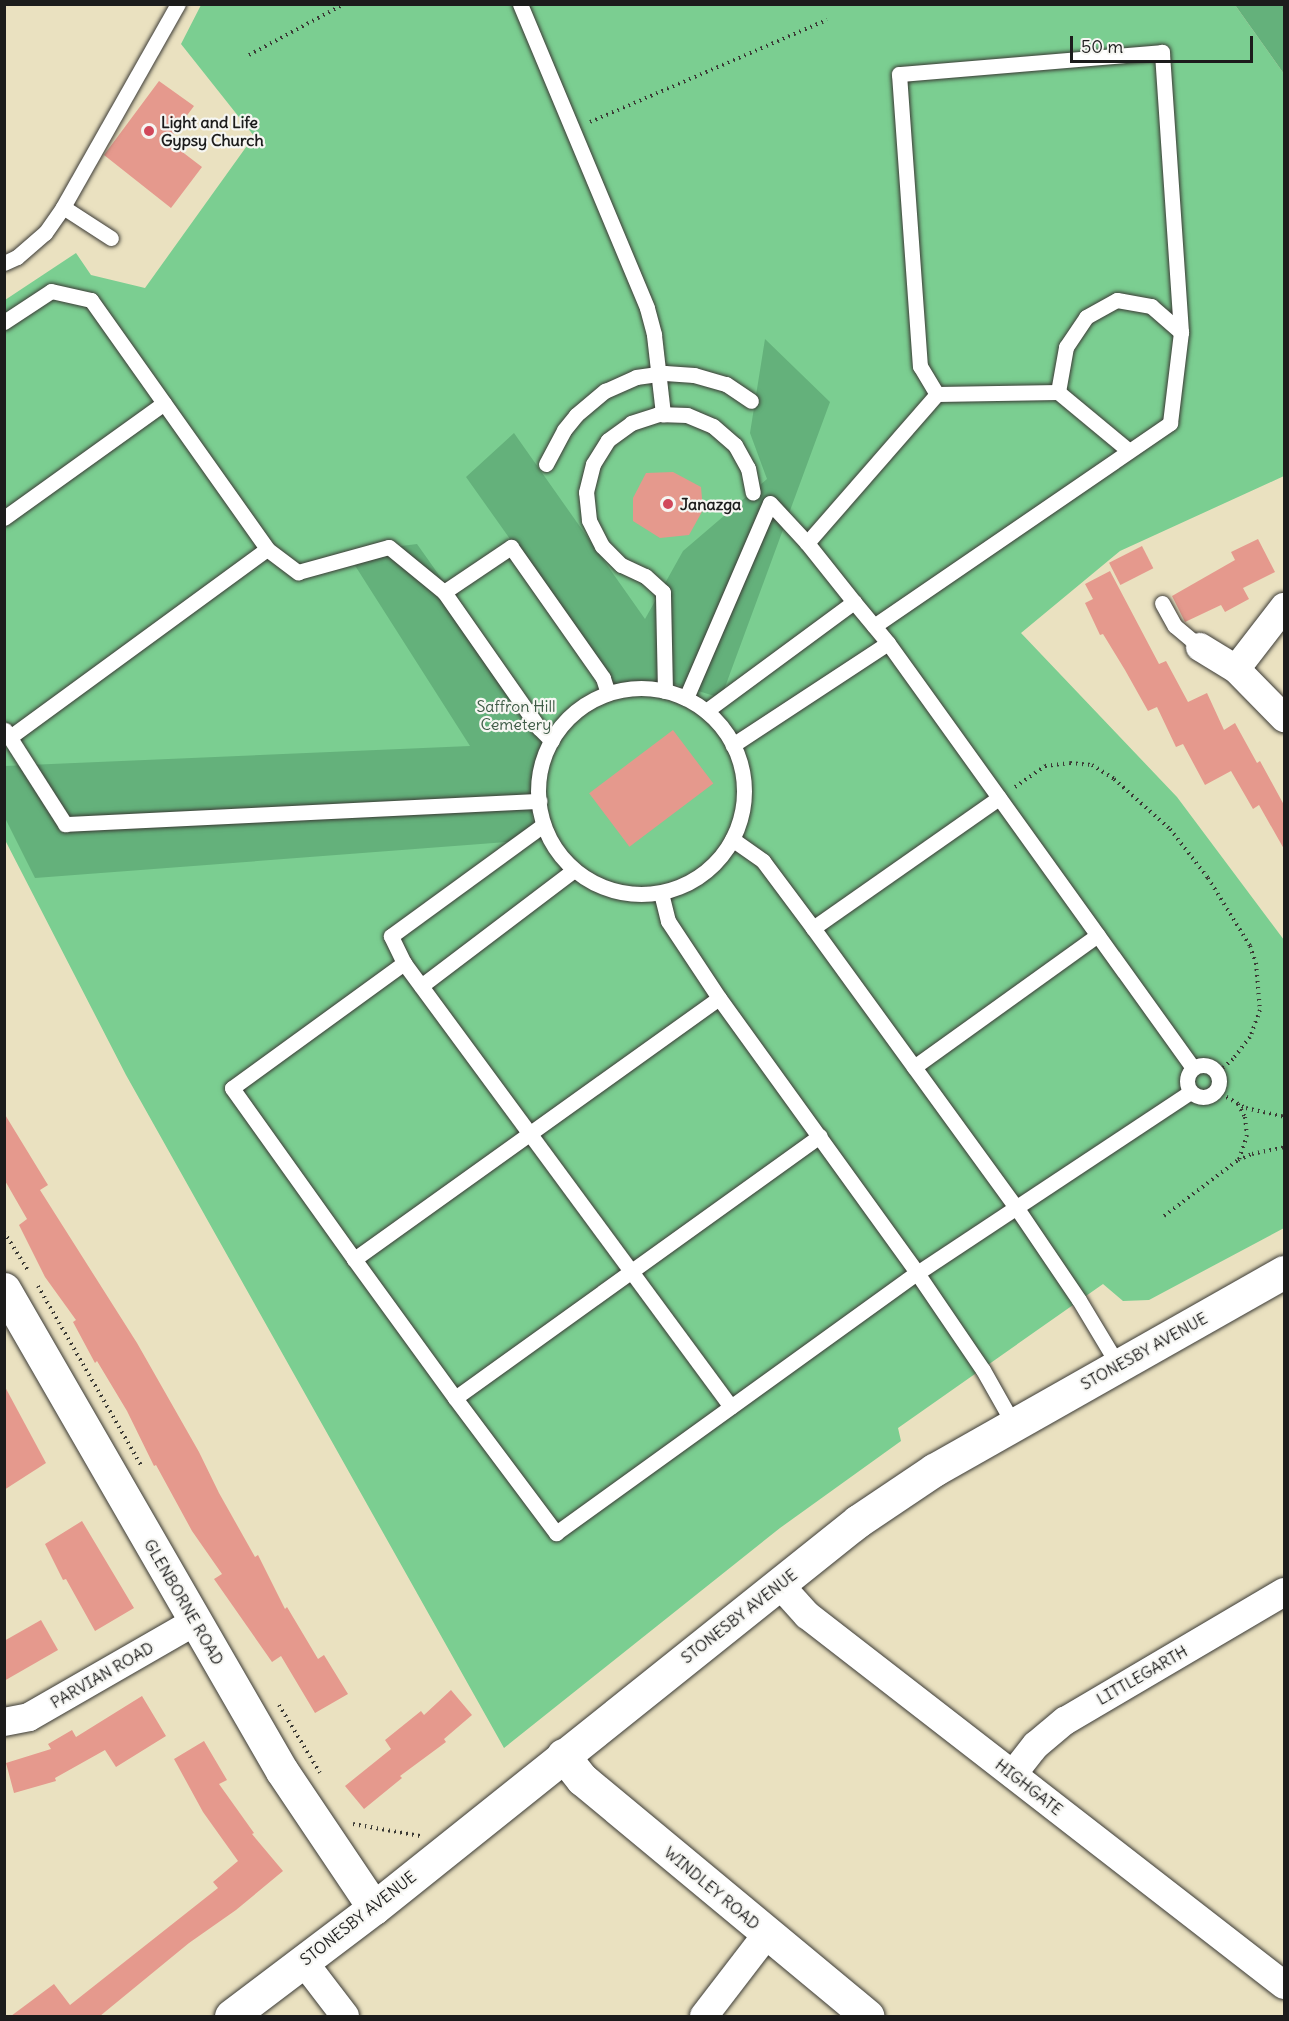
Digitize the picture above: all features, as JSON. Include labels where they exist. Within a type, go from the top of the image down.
[{"type":"main road","name":"STONESBY AVENUE","points":[[231,2016],[374,1908],[563,1755],[877,1508],[934,1470],[1284,1272]]},
{"type":"main road","name":"GLENBORNE ROAD","points":[[4,1289],[282,1771],[374,1908]]},
{"type":"main road","name":"WINDLEY ROAD","points":[[563,1755],[582,1779],[867,2016]]},
{"type":"street","points":[[1236,669],[1284,607]]},
{"type":"street","points":[[1200,646],[1236,669],[1284,718]]},
{"type":"street","name":"HIGHGATE","points":[[779,1584],[807,1615],[1284,1985]]},
{"type":"street","name":"LITTLEGARTH","points":[[1013,1774],[1036,1745],[1065,1721],[1284,1592]]},
{"type":"street","name":"PARVIAN ROAD","points":[[4,1722],[29,1717],[196,1621]]},
{"type":"street","points":[[704,2016],[767,1934]]},
{"type":"street","points":[[303,1961],[345,2016]]},
{"type":"lane","points":[[4,263],[17,257],[45,233],[63,207],[178,4]]},
{"type":"lane","points":[[520,4],[647,308],[654,335],[663,414]]},
{"type":"lane","points":[[874,626],[1170,423],[1182,332],[1162,52],[899,74],[920,366],[937,394]]},
{"type":"lane","points":[[63,207],[111,238]]},
{"type":"lane","points":[[4,322],[51,291],[91,300],[267,549],[298,572],[389,547],[444,592],[539,728],[552,741]]},
{"type":"lane","points":[[1058,392],[1066,347],[1086,317],[1117,300],[1151,306],[1182,332]]},
{"type":"lane","points":[[546,464],[564,430],[590,402],[623,382],[659,373],[678,372],[726,384],[752,401]]},
{"type":"lane","points":[[807,543],[937,394],[1058,392],[1129,451]]},
{"type":"lane","points":[[4,518],[164,403]]},
{"type":"lane","points":[[665,691],[663,592],[645,576],[621,564],[602,546],[590,520],[586,492],[593,464],[608,440],[631,423],[663,414],[687,415],[713,426],[735,445],[748,468],[753,493]]},
{"type":"lane","points":[[686,698],[770,503],[807,543],[888,643],[1193,1068]]},
{"type":"lane","points":[[444,592],[511,547],[603,678],[608,693]]},
{"type":"lane","points":[[267,549],[7,733],[65,824],[538,801]]},
{"type":"lane","points":[[706,711],[854,602]]},
{"type":"lane","points":[[1162,603],[1175,626],[1200,646]]},
{"type":"lane","points":[[733,745],[888,643]]},
{"type":"lane","points":[[636,688],[665,691],[686,698],[706,711],[721,726],[733,745],[741,768],[744,792],[741,816],[732,839],[719,858],[703,874],[683,885],[661,893],[630,894],[600,887],[574,870],[555,850],[543,825],[538,801],[543,759],[558,729],[583,705],[608,693],[636,688]]},
{"type":"lane","points":[[813,928],[999,798]]},
{"type":"lane","points":[[543,825],[391,936],[404,963],[731,1407]]},
{"type":"lane","points":[[732,839],[763,861],[813,928],[1016,1207],[1079,1300],[1118,1365]]},
{"type":"lane","points":[[421,986],[574,870]]},
{"type":"lane","points":[[661,893],[668,921],[719,998],[918,1273],[983,1370],[1014,1425]]},
{"type":"lane","points":[[914,1067],[1098,935]]},
{"type":"lane","points":[[404,963],[232,1088],[455,1398],[556,1533],[918,1273],[1190,1092]]},
{"type":"lane","points":[[354,1259],[719,998]]},
{"type":"lane","points":[[1203,1065],[1217,1073],[1219,1084],[1216,1091],[1204,1098],[1190,1092],[1186,1082],[1193,1068],[1203,1065]]},
{"type":"lane","points":[[455,1398],[820,1136]]},
{"type":"path","points":[[249,55],[344,4]]},
{"type":"path","points":[[573,130],[827,20]]},
{"type":"path","points":[[999,798],[1045,766],[1070,763],[1092,765],[1114,779],[1170,829],[1232,914],[1250,946],[1256,963],[1260,1010],[1250,1037],[1233,1059],[1217,1073]]},
{"type":"path","points":[[1216,1091],[1238,1103],[1284,1117]]},
{"type":"path","points":[[1238,1103],[1245,1118],[1247,1135],[1238,1160]]},
{"type":"path","points":[[1164,1216],[1238,1160],[1252,1154],[1284,1147]]},
{"type":"path","points":[[4,1232],[51,1306],[147,1476]]},
{"type":"path","points":[[278,1703],[327,1783]]},
{"type":"path","points":[[351,1824],[454,1842]]},
{"type":"green space","name":"Saffron Hill Cemetery","points":[[201,5],[1235,5],[1284,74],[1284,476],[1120,551],[1021,633],[1177,797],[1284,940],[1284,1228],[1149,1300],[1123,1301],[1103,1284],[898,1428],[901,1441],[780,1528],[504,1748],[126,1075],[5,840],[5,300],[76,253],[91,275],[145,288],[254,136],[181,44]]},
{"type":"green space","points":[[1235,5],[1284,5],[1284,74]]},
{"type":"green space","points":[[765,339],[830,402],[721,698],[672,683],[645,683],[620,694],[466,477],[514,433],[645,619],[683,551],[767,479],[750,433]]},
{"type":"green space","points":[[417,544],[548,729],[536,762],[531,798],[534,840],[35,878],[5,818],[5,766],[470,746],[347,553]]},
{"type":"building","name":"Light and Life Gypsy Church","points":[[159,81],[194,106],[168,141],[202,167],[171,208],[104,155]]},
{"type":"building","name":"Janazga","points":[[673,472],[701,487],[703,510],[689,535],[660,538],[633,521],[633,498],[646,473]]},
{"type":"building","points":[[1258,539],[1275,572],[1243,588],[1249,599],[1225,612],[1221,605],[1185,622],[1172,596],[1235,560],[1231,552]]},
{"type":"building","points":[[1142,546],[1153,568],[1120,585],[1109,563]]},
{"type":"building","points":[[1110,571],[1159,664],[1166,661],[1188,702],[1207,693],[1224,730],[1235,723],[1257,763],[1260,761],[1284,805],[1284,849],[1259,805],[1253,809],[1231,771],[1205,785],[1183,744],[1176,747],[1157,707],[1148,711],[1103,634],[1100,635],[1085,603],[1093,599],[1085,584]]},
{"type":"building","points":[[673,730],[713,784],[629,847],[589,793]]},
{"type":"building","points":[[4,1113],[48,1185],[40,1190],[137,1343],[255,1557],[258,1555],[285,1609],[287,1607],[318,1659],[324,1655],[348,1694],[315,1713],[281,1656],[272,1662],[214,1579],[222,1574],[192,1531],[156,1465],[154,1466],[127,1411],[97,1361],[95,1363],[73,1322],[76,1320],[45,1277],[19,1225],[27,1219],[4,1179]]},
{"type":"building","points":[[4,1385],[46,1463],[4,1490]]},
{"type":"building","points":[[82,1521],[134,1608],[95,1631],[66,1579],[63,1580],[45,1544]]},
{"type":"building","points":[[41,1620],[58,1650],[4,1681],[4,1641]]},
{"type":"building","points":[[451,1690],[472,1715],[444,1739],[446,1742],[400,1776],[402,1778],[364,1809],[345,1786],[391,1749],[385,1740],[421,1711],[424,1715]]},
{"type":"building","points":[[142,1696],[166,1736],[116,1767],[105,1750],[55,1778],[56,1781],[14,1793],[6,1763],[51,1749],[48,1744],[72,1730],[76,1737]]},
{"type":"building","points":[[204,1741],[227,1780],[219,1784],[254,1833],[252,1834],[283,1871],[236,1910],[189,1943],[100,2016],[11,2016],[54,1984],[70,2005],[218,1888],[213,1882],[238,1861],[203,1812],[174,1759]]},
{"type":"place","name":"Light and Life Gypsy Church","points":[[149,131]]},
{"type":"place","name":"Janazga","points":[[668,504]]}]
